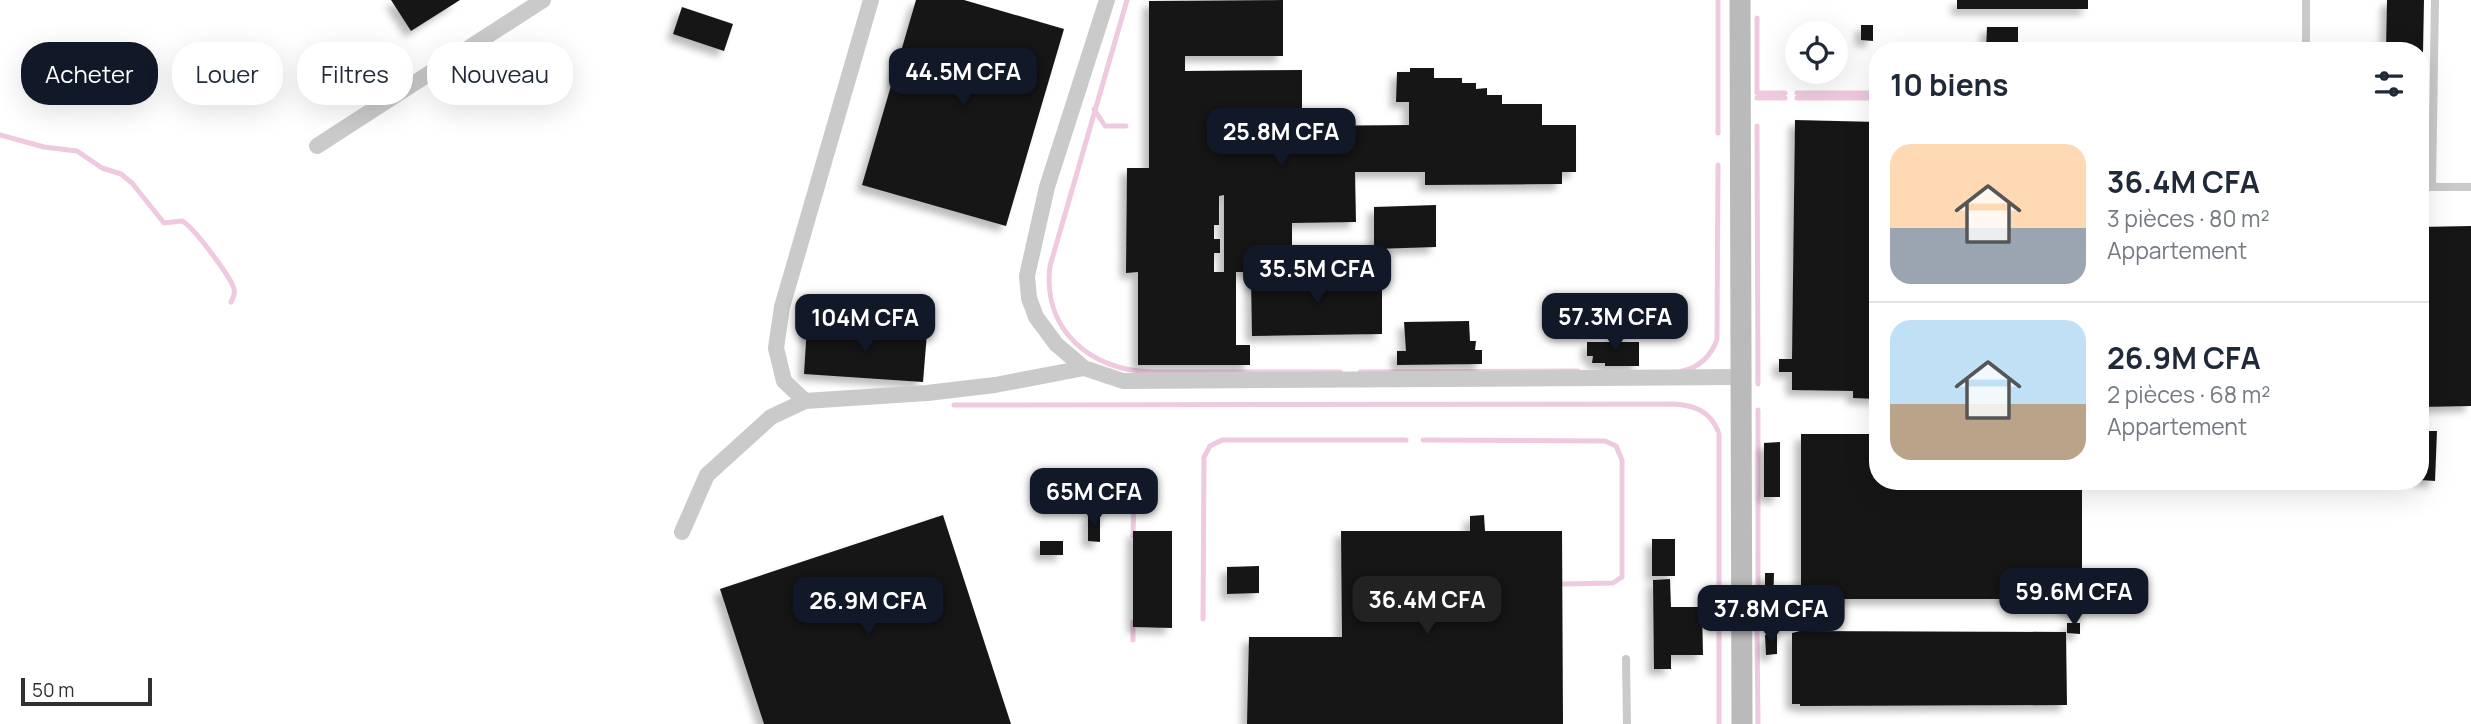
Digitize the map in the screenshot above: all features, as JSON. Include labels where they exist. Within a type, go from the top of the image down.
[{"type":"main road","points":[[1740,0],[1742,724]]},
{"type":"street","points":[[317,146],[543,0]]},
{"type":"street","points":[[805,401],[784,381],[781,370],[776,348],[782,307],[871,0]]},
{"type":"street","points":[[1107,0],[1047,187],[1027,276],[1029,298],[1036,317],[1056,344],[1084,368],[1123,380],[1740,377]]},
{"type":"street","points":[[682,532],[707,475],[771,417],[805,401],[927,393],[995,385],[1084,368]]},
{"type":"lane","points":[[2306,0],[2306,42]]},
{"type":"lane","points":[[2435,0],[2432,187],[2471,187]]},
{"type":"lane","points":[[1626,659],[1627,724]]},
{"type":"building","points":[[391,0],[460,0],[411,31]]},
{"type":"building","points":[[916,0],[964,0],[1064,29],[1006,226],[862,185]]},
{"type":"building","points":[[1283,0],[1283,56],[1185,56],[1185,71],[1302,70],[1302,126],[1409,125],[1409,102],[1396,102],[1397,72],[1410,72],[1410,68],[1434,68],[1434,78],[1462,78],[1462,83],[1476,83],[1476,89],[1487,88],[1487,95],[1502,95],[1502,104],[1542,104],[1542,125],[1576,125],[1576,172],[1562,172],[1562,184],[1425,185],[1425,172],[1355,172],[1356,222],[1292,223],[1292,272],[1236,272],[1236,345],[1250,345],[1250,365],[1138,365],[1138,272],[1126,273],[1127,168],[1149,168],[1149,1]],"holes":[[[1224,195],[1224,272],[1214,272],[1214,253],[1220,253],[1220,239],[1214,239],[1214,225],[1219,225],[1219,196]]]},
{"type":"building","points":[[1957,0],[2088,0],[2088,9],[1957,9]]},
{"type":"building","points":[[2387,0],[2424,0],[2423,42],[2386,42]]},
{"type":"building","points":[[682,7],[733,24],[724,51],[673,34]]},
{"type":"building","points":[[1861,25],[1873,25],[1873,41],[1861,40]]},
{"type":"building","points":[[1987,27],[2018,27],[2018,42],[1986,42]]},
{"type":"building","points":[[1795,120],[1869,122],[1869,399],[1853,398],[1853,391],[1792,390],[1792,372],[1779,372],[1779,359],[1792,359]]},
{"type":"building","points":[[1436,205],[1436,247],[1374,249],[1374,207]]},
{"type":"building","points":[[2471,226],[2471,406],[2429,407],[2429,227]]},
{"type":"building","points":[[1382,274],[1382,334],[1252,336],[1251,277]]},
{"type":"building","points":[[1469,321],[1470,341],[1476,341],[1475,350],[1482,350],[1482,364],[1397,365],[1397,351],[1406,351],[1404,322]]},
{"type":"building","points":[[807,326],[927,333],[923,382],[804,374]]},
{"type":"building","points":[[1587,342],[1639,342],[1639,366],[1605,366],[1605,363],[1592,363],[1593,356],[1587,356]]},
{"type":"building","points":[[2429,431],[2437,431],[2435,481],[2429,481]]},
{"type":"building","points":[[1801,434],[1869,434],[1869,490],[2082,490],[2082,610],[2065,611],[2065,599],[1801,599]]},
{"type":"building","points":[[1780,442],[1780,497],[1764,497],[1764,443]]},
{"type":"building","points":[[1088,514],[1100,514],[1100,542],[1088,541]]},
{"type":"building","points":[[943,515],[1011,724],[764,724],[720,589]]},
{"type":"building","points":[[1484,515],[1485,531],[1562,531],[1563,724],[1247,724],[1249,637],[1342,637],[1341,531],[1470,531],[1470,516]]},
{"type":"building","points":[[1133,531],[1172,531],[1172,628],[1133,627]]},
{"type":"building","points":[[1652,539],[1675,539],[1675,576],[1652,576]]},
{"type":"building","points":[[1040,541],[1063,541],[1063,555],[1040,555]]},
{"type":"building","points":[[1259,566],[1259,593],[1227,594],[1227,567]]},
{"type":"building","points":[[1765,573],[1774,573],[1773,607],[1765,607]]},
{"type":"building","points":[[1670,579],[1671,607],[1702,607],[1703,655],[1671,655],[1671,669],[1654,669],[1653,580]]},
{"type":"building","points":[[2067,623],[2080,623],[2080,634],[2067,633]]},
{"type":"building","points":[[2066,632],[2067,705],[1792,704],[1792,633]]},
{"type":"building","points":[[1765,635],[1777,635],[1777,654],[1766,655]]},
{"type":"waterway","points":[[1127,0],[1050,266],[1054,310],[1063,328],[1091,355],[1130,370],[1340,372]]},
{"type":"waterway","points":[[1718,0],[1718,133]]},
{"type":"waterway","points":[[1757,18],[1757,93],[1785,93]]},
{"type":"waterway","points":[[1797,93],[1869,93]]},
{"type":"waterway","points":[[1757,98],[1785,98]]},
{"type":"waterway","points":[[1797,98],[1869,98]]},
{"type":"waterway","points":[[1094,109],[1105,126],[1126,126]]},
{"type":"waterway","points":[[1757,126],[1758,384]]},
{"type":"waterway","points":[[0,135],[44,147],[77,151],[102,168],[121,174],[132,183],[164,223],[182,221],[194,232],[230,280],[234,290],[231,302]]},
{"type":"waterway","points":[[1682,371],[1704,360],[1717,339],[1718,165]]},
{"type":"waterway","points":[[1360,372],[1578,371]]},
{"type":"waterway","points":[[954,405],[1673,404],[1700,410],[1711,418],[1718,431]]},
{"type":"waterway","points":[[1758,410],[1758,601]]},
{"type":"waterway","points":[[1719,434],[1719,724]]},
{"type":"waterway","points":[[1203,619],[1204,457],[1210,446],[1222,440],[1406,440]]},
{"type":"waterway","points":[[1423,440],[1605,441],[1616,446],[1622,460],[1622,577],[1613,583],[1563,584]]},
{"type":"waterway","points":[[1133,536],[1134,492]]},
{"type":"waterway","points":[[1133,622],[1133,640]]},
{"type":"waterway","points":[[1757,630],[1758,724]]}]
